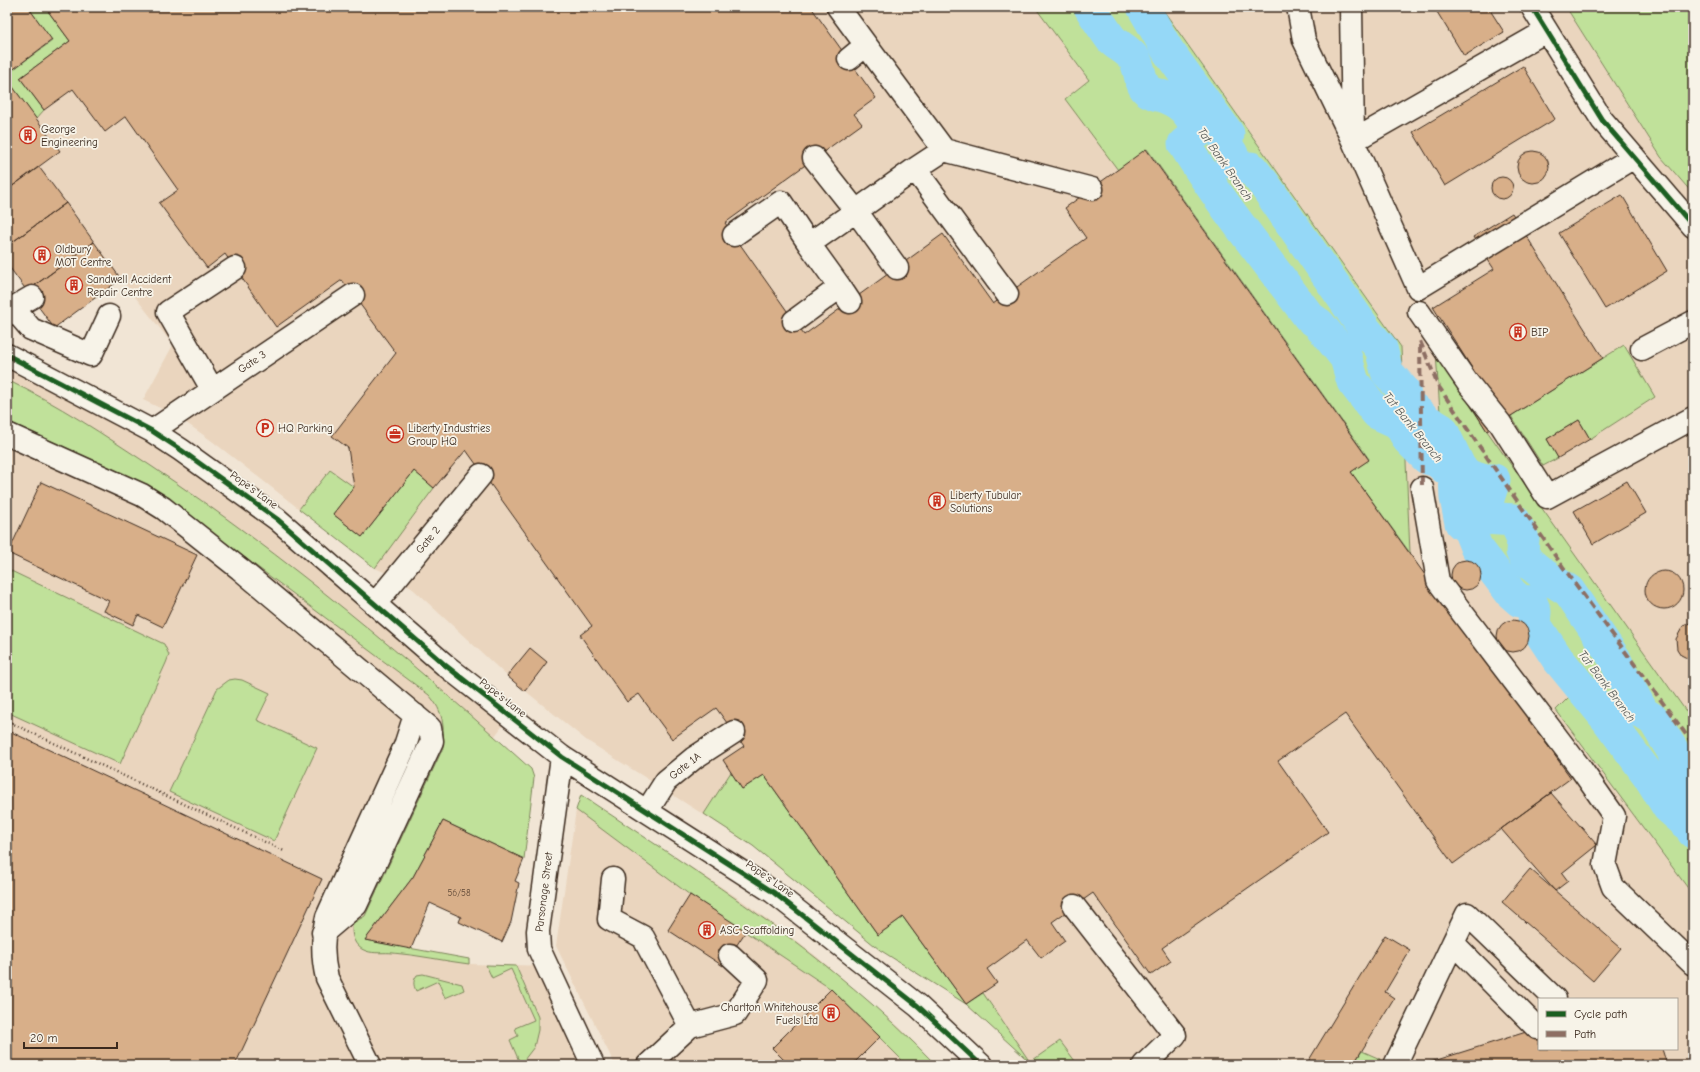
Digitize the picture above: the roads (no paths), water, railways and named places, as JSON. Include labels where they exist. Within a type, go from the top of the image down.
[{"type":"street","points":[[838,7],[944,150],[1092,189]]},
{"type":"street","points":[[1298,7],[1304,40],[1353,141],[1418,288],[1420,341]]},
{"type":"street","points":[[1351,7],[1353,141]]},
{"type":"street","points":[[1532,7],[1602,120],[1693,226]]},
{"type":"street","points":[[1353,141],[1546,31]]},
{"type":"street","points":[[848,59],[866,45]]},
{"type":"street","points":[[810,244],[944,150]]},
{"type":"street","points":[[1418,288],[1634,157]]},
{"type":"street","points":[[814,158],[856,211],[897,268]]},
{"type":"street","points":[[915,170],[1007,294]]},
{"type":"street","points":[[734,235],[777,196],[845,294],[794,321]]},
{"type":"street","points":[[212,389],[168,312],[235,268]]},
{"type":"street","name":"Gate 3","points":[[152,431],[353,295]]},
{"type":"street","points":[[32,298],[10,304],[31,329],[91,355],[108,316]]},
{"type":"street","points":[[1420,312],[1467,382],[1500,423],[1548,497],[1693,418]]},
{"type":"street","points":[[1642,349],[1693,322]]},
{"type":"street","name":"Pope's Lane","points":[[7,355],[152,431],[277,519],[445,665],[562,757],[773,892],[918,1006],[982,1065]]},
{"type":"street","points":[[7,434],[142,495],[163,508],[416,714],[430,728],[432,741],[356,905],[323,933],[324,965],[327,978],[370,1065]]},
{"type":"street","name":"Gate 2","points":[[375,604],[481,475]]},
{"type":"street","points":[[1422,488],[1438,581],[1582,769],[1614,816],[1605,865],[1613,887],[1693,964]]},
{"type":"street","name":"Gate 1A","points":[[647,811],[666,781],[694,758],[734,732]]},
{"type":"street","name":"Parsonage Street","points":[[562,757],[538,931],[539,949],[585,1062]]},
{"type":"street","points":[[613,879],[609,919],[643,937],[690,1026]]},
{"type":"street","points":[[1074,906],[1175,1035],[1144,1065]]},
{"type":"street","points":[[1395,1065],[1467,914],[1554,998]]},
{"type":"street","points":[[1453,943],[1537,1028]]},
{"type":"street","points":[[648,1065],[690,1026],[735,1014],[757,980],[730,955]]},
{"type":"waterway","name":"Tat Bank Branch","points":[[1090,7],[1112,40],[1130,54],[1135,60],[1143,84],[1147,90],[1178,104],[1191,117],[1196,134],[1184,144],[1198,167],[1309,317],[1319,324],[1346,358],[1353,382],[1377,413],[1399,423],[1408,439],[1427,458],[1437,461],[1455,476],[1456,498],[1461,523],[1469,529],[1476,547],[1511,593],[1520,601],[1531,602],[1535,612],[1534,623],[1557,658],[1607,719],[1649,776],[1668,807],[1691,827],[1693,832]]},
{"type":"waterway","name":"Tat Bank Branch","points":[[1143,7],[1168,51],[1228,134],[1226,145],[1232,154],[1232,162],[1243,168],[1251,168],[1264,184],[1366,331],[1381,348],[1387,372],[1404,391],[1406,402],[1427,421],[1442,430],[1460,468],[1469,476],[1482,480],[1494,480],[1486,505],[1488,513],[1485,518],[1514,520],[1523,539],[1522,552],[1528,562],[1544,575],[1569,591],[1615,659],[1643,713],[1654,720],[1673,751],[1676,761],[1685,772],[1688,784],[1693,792]]},
{"type":"place","name":"George Engineering","points":[[28,135]]},
{"type":"place","name":"Oldbury MOT Centre","points":[[42,255]]},
{"type":"place","name":"Sandwell Accident Repair Centre","points":[[74,285]]},
{"type":"place","name":"BIP","points":[[1518,332]]},
{"type":"place","name":"HQ Parking","points":[[265,428]]},
{"type":"place","name":"Liberty Industries Group HQ","points":[[395,434]]},
{"type":"place","name":"Liberty Tubular Solutions","points":[[937,501]]},
{"type":"place","name":"ASC Scaffolding","points":[[707,930]]},
{"type":"place","name":"Charlton Whitehouse Fuels Ltd","points":[[831,1013]]}]
